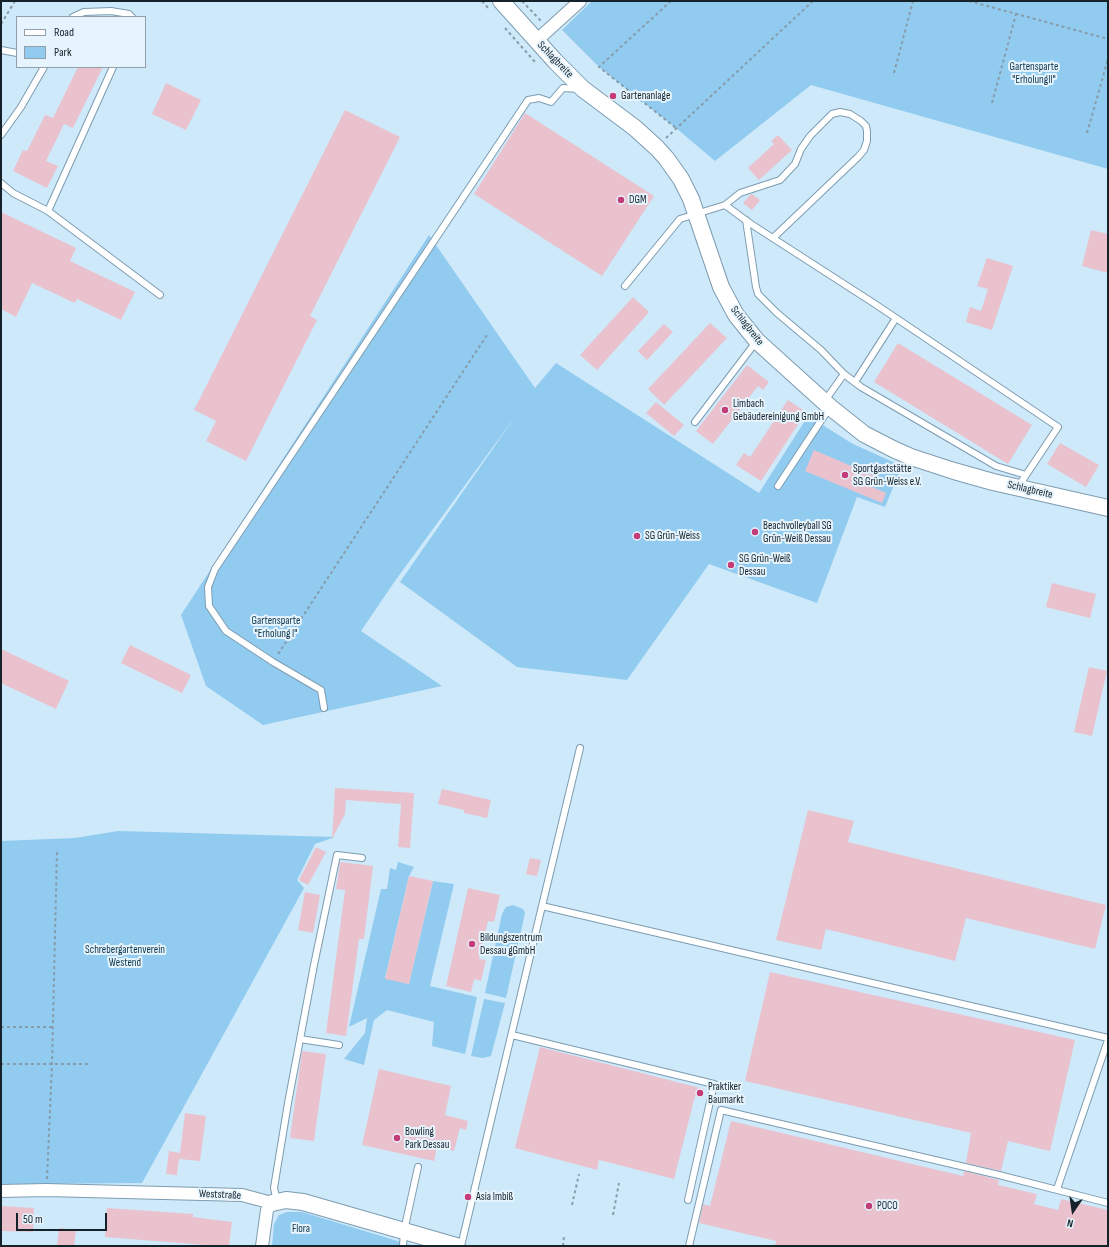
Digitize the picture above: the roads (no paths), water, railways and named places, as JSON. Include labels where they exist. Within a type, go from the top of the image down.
[{"type":"street","name":"Schlagbreite","points":[[501,1],[536,41],[583,89],[635,128],[657,148],[681,178],[697,213],[724,294],[736,315],[757,341],[826,404],[864,434],[911,457],[954,471],[1024,482],[1108,508]]},
{"type":"street","points":[[536,41],[580,1]]},
{"type":"street","name":"Weststraße","points":[[1,1191],[46,1190],[242,1195],[274,1202],[286,1200],[297,1201],[403,1239],[456,1246]]},
{"type":"street","points":[[262,1246],[267,1210],[274,1202]]},
{"type":"lane","points":[[75,16],[84,12],[111,11],[128,14],[131,16]]},
{"type":"lane","points":[[1,50],[16,53]]},
{"type":"lane","points":[[1,135],[43,68]]},
{"type":"lane","points":[[48,211],[113,68]]},
{"type":"lane","points":[[324,708],[321,690],[272,662],[226,631],[209,606],[208,587],[215,569],[528,100],[539,98],[551,102],[563,88],[583,89]]},
{"type":"lane","points":[[625,286],[680,219],[725,205],[740,193],[780,180],[795,164],[801,149],[810,136],[832,114],[840,112],[850,114],[861,121],[866,126],[867,131],[867,141],[864,150],[773,238]]},
{"type":"lane","points":[[1,183],[12,193],[48,211],[160,295]]},
{"type":"lane","points":[[725,205],[1058,427],[1024,482],[916,420],[855,382],[844,374],[821,350],[777,313],[758,294],[746,220]]},
{"type":"lane","points":[[855,382],[896,318]]},
{"type":"lane","points":[[695,422],[757,341]]},
{"type":"lane","points":[[778,486],[826,404],[828,395],[844,374]]},
{"type":"lane","points":[[461,1246],[580,748]]},
{"type":"lane","points":[[274,1202],[274,1188],[288,1103],[327,896],[337,855],[362,858]]},
{"type":"lane","points":[[542,906],[1108,1039],[1057,1189]]},
{"type":"lane","points":[[512,1035],[714,1084],[688,1200]]},
{"type":"lane","points":[[300,1039],[339,1045]]},
{"type":"lane","points":[[689,1246],[721,1110],[1057,1189],[1108,1203]]},
{"type":"lane","points":[[403,1239],[418,1167]]},
{"type":"place","name":"Gartenanlage","points":[[613,96]]},
{"type":"place","name":"DGM","points":[[621,200]]},
{"type":"place","name":"Limbach Gebäudereinigung GmbH","points":[[725,410]]},
{"type":"place","name":"Sportgaststätte SG Grün-Weiss e.V.","points":[[845,475]]},
{"type":"place","name":"Beachvolleyball SG Grün-Weiß Dessau","points":[[755,532]]},
{"type":"place","name":"SG Grün-Weiss","points":[[637,536]]},
{"type":"place","name":"SG Grün-Weiß Dessau","points":[[731,565]]},
{"type":"place","name":"Bildungszentrum Dessau gGmbH","points":[[472,944]]},
{"type":"place","name":"Praktiker Baumarkt","points":[[700,1093]]},
{"type":"place","name":"Bowling Park Dessau","points":[[397,1138]]},
{"type":"place","name":"Asia Imbiß","points":[[468,1197]]},
{"type":"place","name":"POCO","points":[[869,1206]]},
{"type":"park label","name":"Gartensparte \"ErholungII\"","points":[[1034,73]]},
{"type":"park label","name":"Gartensparte \"Erholung I\"","points":[[276,627]]},
{"type":"park label","name":"Schrebergartenverein Westend","points":[[125,956]]},
{"type":"park label","name":"Flora","points":[[301,1229]]}]
